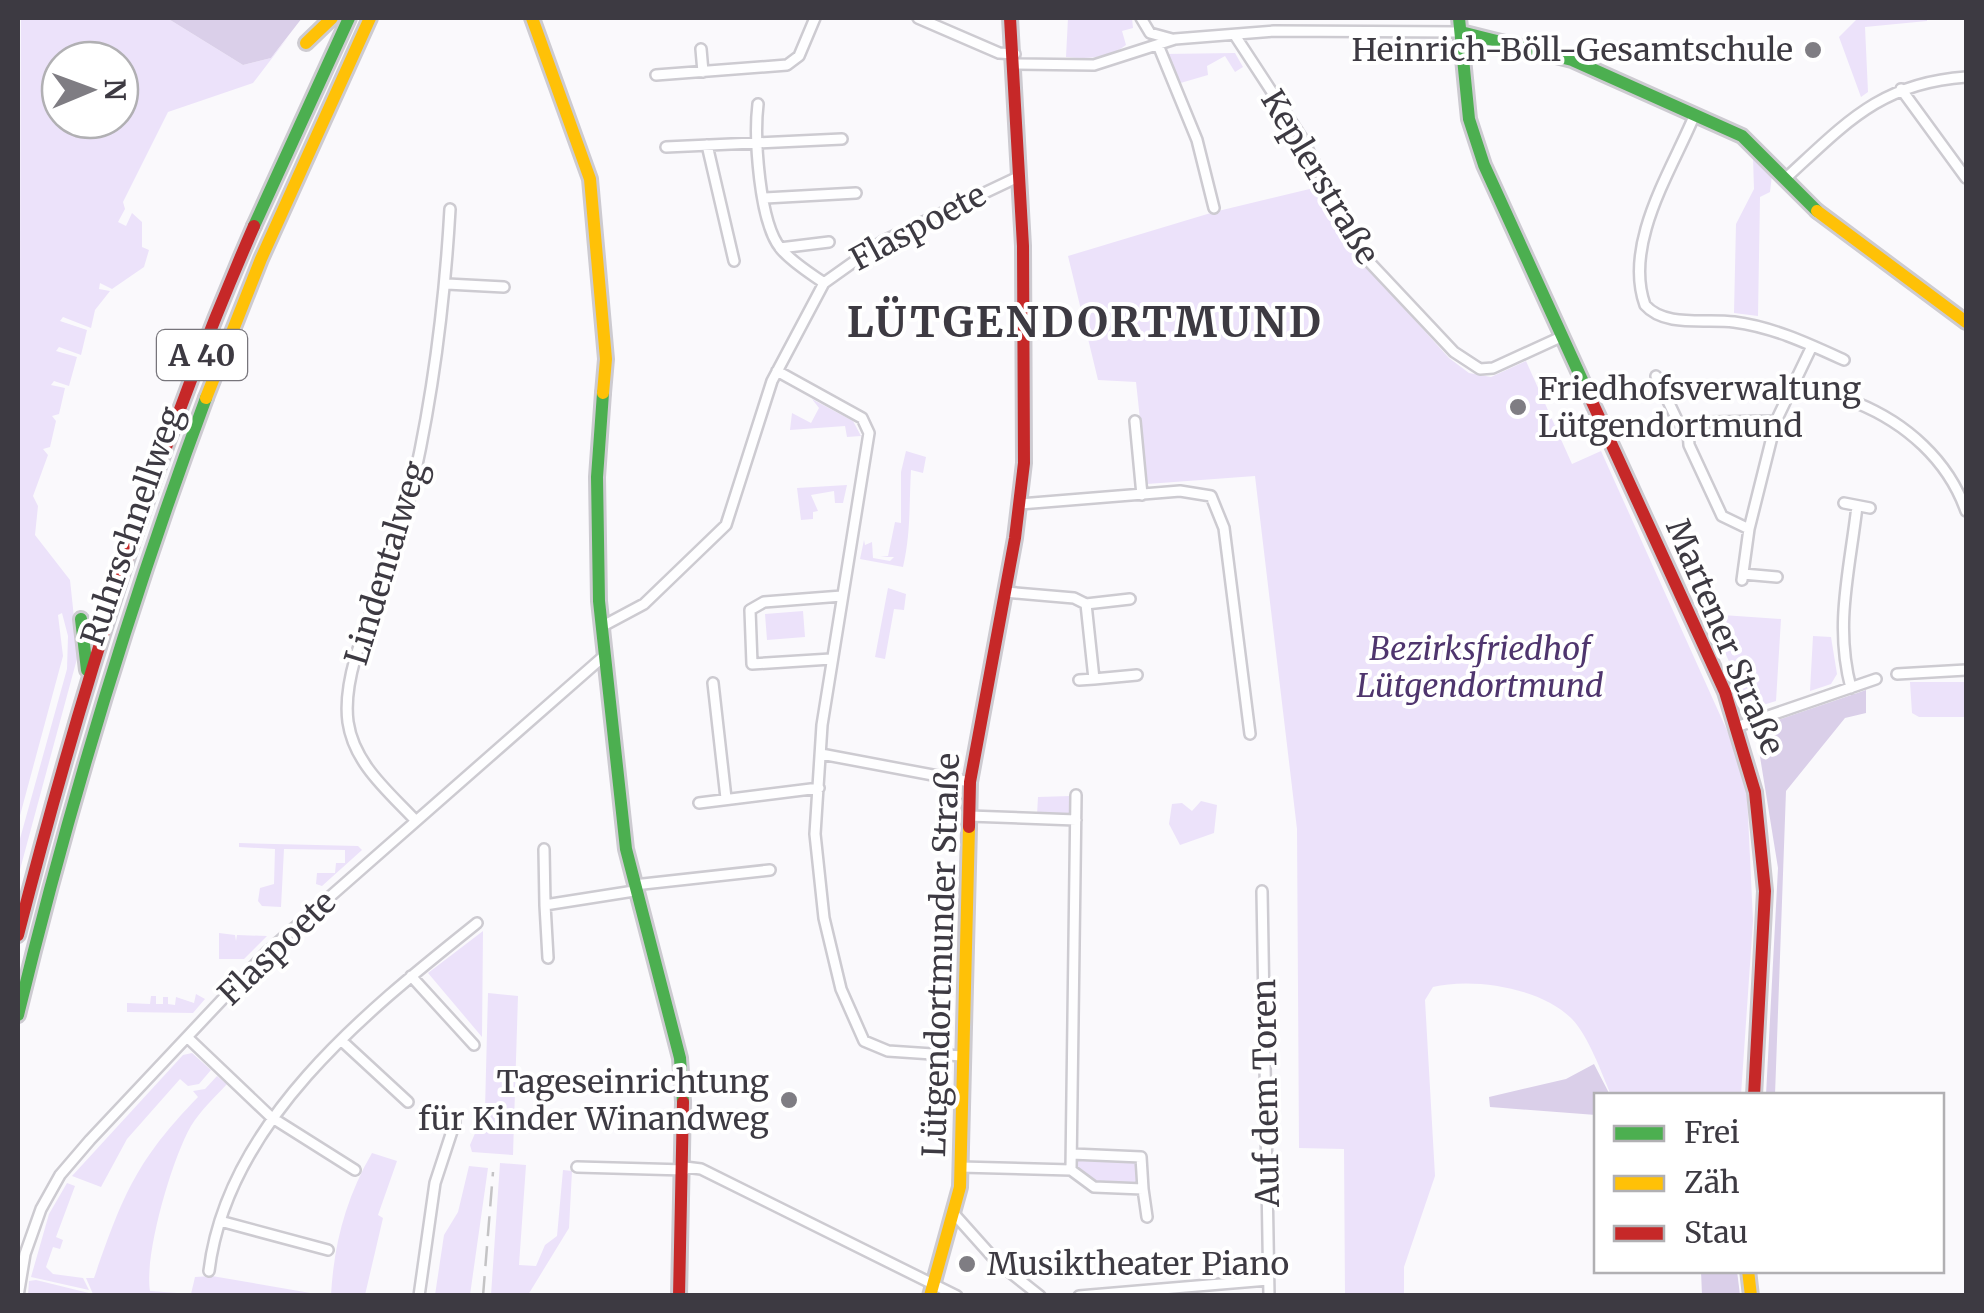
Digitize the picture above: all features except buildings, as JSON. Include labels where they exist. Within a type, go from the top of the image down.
[{"type":"main road","points":[[306,43],[332,18]]},
{"type":"main road","name":"Ruhrschnellweg","points":[[18,935],[82,702],[190,384],[271,188],[350,18]]},
{"type":"main road","name":"Ruhrschnellweg","points":[[18,1015],[82,768],[156,536],[246,298],[370,18]]},
{"type":"main road","points":[[532,18],[590,179],[606,358],[597,476],[601,627],[634,888],[676,1036],[685,1169],[679,1296]]},
{"type":"main road","name":"Lütgendortmunder Straße","points":[[931,1291],[956,1215],[960,1167],[970,782],[1020,504],[1024,409],[1020,176],[1016,59],[1010,18]]},
{"type":"main road","points":[[1460,25],[1572,60],[1742,136],[1787,176],[1826,220],[1966,322]]},
{"type":"main road","name":"Martener Straße","points":[[1460,25],[1473,136],[1740,726],[1760,804],[1767,873],[1754,1093]]},
{"type":"main road","points":[[81,620],[88,658],[82,702]]},
{"type":"street","points":[[656,75],[787,65],[799,56],[815,18]]},
{"type":"street","points":[[918,18],[1016,59],[1094,65],[1174,40],[1274,31],[1460,25]]},
{"type":"street","points":[[1274,31],[1280,18]]},
{"type":"street","points":[[1124,56],[1140,44],[1142,22],[1174,40]]},
{"type":"street","name":"Keplerstraße","points":[[1236,37],[1307,148],[1360,251],[1454,352],[1480,370],[1493,368],[1564,336]]},
{"type":"street","points":[[1158,44],[1196,140],[1214,208]]},
{"type":"street","points":[[702,49],[703,72]]},
{"type":"street","points":[[1787,176],[1858,111],[1902,89],[1966,77]]},
{"type":"street","points":[[1902,89],[1966,178]]},
{"type":"street","points":[[758,104],[756,142],[773,236],[780,248],[824,284]]},
{"type":"street","points":[[1695,114],[1642,246],[1640,290],[1645,305],[1670,319],[1752,325],[1844,360]]},
{"type":"street","points":[[666,147],[842,139]]},
{"type":"street","points":[[707,145],[734,261]]},
{"type":"street","name":"Flaspoete","points":[[601,627],[644,604],[726,525],[777,371],[824,284],[883,240],[1020,176]]},
{"type":"street","points":[[765,198],[856,194]]},
{"type":"street","name":"Lindentalweg","points":[[416,822],[359,756],[348,724],[348,703],[356,662],[402,530],[430,402],[447,284],[450,209]]},
{"type":"street","points":[[780,248],[829,242]]},
{"type":"street","points":[[447,284],[504,287]]},
{"type":"street","points":[[1778,577],[1743,577],[1749,529],[1776,422],[1812,346]]},
{"type":"street","points":[[777,371],[862,418],[867,425],[869,447],[831,658],[816,834],[824,918],[841,989],[858,1032],[872,1047],[888,1052],[962,1056]]},
{"type":"street","points":[[1656,376],[1678,422],[1688,431],[1689,445],[1722,516],[1730,524],[1749,529]]},
{"type":"street","points":[[1857,403],[1890,417],[1918,440],[1948,474],[1966,511]]},
{"type":"street","points":[[1135,421],[1142,495]]},
{"type":"street","points":[[1688,431],[1707,422],[1776,422]]},
{"type":"street","points":[[1020,504],[1197,491],[1218,504],[1250,734]]},
{"type":"street","points":[[1844,504],[1870,508]]},
{"type":"street","points":[[1851,688],[1841,637],[1842,606],[1857,506]]},
{"type":"street","points":[[1005,592],[1074,598],[1086,604],[1130,600]]},
{"type":"street","points":[[831,658],[752,664],[750,610],[764,602],[842,596]]},
{"type":"street","points":[[1086,604],[1094,679]]},
{"type":"street","name":"Flaspoete","points":[[18,1293],[32,1233],[60,1175],[268,952],[604,656]]},
{"type":"street","points":[[1897,674],[1966,670]]},
{"type":"street","points":[[1079,680],[1136,675]]},
{"type":"street","points":[[1740,726],[1876,679]]},
{"type":"street","points":[[714,683],[726,798]]},
{"type":"street","points":[[820,754],[970,782]]},
{"type":"street","points":[[699,803],[819,788]]},
{"type":"street","points":[[1071,1170],[1076,795]]},
{"type":"street","points":[[969,816],[1076,820]]},
{"type":"street","points":[[544,849],[548,958]]},
{"type":"street","points":[[545,905],[634,888],[770,870]]},
{"type":"street","name":"Auf dem Toren","points":[[1262,890],[1268,1296]]},
{"type":"street","points":[[209,1271],[230,1190],[272,1116],[411,976],[477,923]]},
{"type":"street","points":[[411,976],[474,1045]]},
{"type":"street","points":[[187,1037],[272,1116],[355,1170]]},
{"type":"street","points":[[343,1042],[408,1102]]},
{"type":"street","points":[[418,1296],[435,1183],[455,1122]]},
{"type":"street","points":[[1072,1154],[1141,1157],[1147,1217]]},
{"type":"street","points":[[578,1166],[701,1169],[931,1291],[958,1296]]},
{"type":"street","points":[[960,1167],[1071,1170],[1094,1187],[1143,1189]]},
{"type":"street","points":[[956,1215],[1018,1280],[1040,1296]]},
{"type":"street","points":[[220,1221],[328,1250]]},
{"type":"street","points":[[1018,1280],[1021,1296]]},
{"type":"street","points":[[1079,1296],[1268,1280]]},
{"type":"green space","points":[[21,18],[167,18],[243,65],[271,58],[289,36],[253,83],[168,112],[123,202],[125,209],[118,222],[126,226],[132,213],[142,222],[142,247],[149,250],[144,267],[112,289],[100,283],[99,289],[110,291],[95,310],[91,328],[63,317],[60,321],[87,330],[81,355],[59,347],[56,351],[77,357],[69,386],[54,381],[51,385],[65,388],[59,414],[52,416],[56,421],[50,447],[43,449],[48,455],[33,496],[38,506],[35,535],[70,580],[78,655],[18,877],[18,846],[67,669],[68,636],[62,613],[58,615],[63,656],[18,823]]},
{"type":"green space","points":[[1068,18],[1132,18],[1133,28],[1122,31],[1126,45],[1112,53],[1090,58],[1066,57]]},
{"type":"green space","points":[[1858,18],[1927,18],[1865,27],[1868,92],[1861,97],[1839,37]]},
{"type":"green space","points":[[1235,53],[1243,67],[1235,72],[1225,56],[1207,66],[1208,75],[1177,84],[1164,54]]},
{"type":"green space","points":[[1753,158],[1772,175],[1770,192],[1760,197],[1758,316],[1734,313],[1736,224],[1754,189]]},
{"type":"green space","name":"Bezirksfriedhof Lütgendortmund","points":[[1318,187],[1355,254],[1449,358],[1469,373],[1491,377],[1526,361],[1572,464],[1601,451],[1730,737],[1747,794],[1753,921],[1741,1093],[1610,1093],[1584,1035],[1559,1008],[1506,988],[1467,983],[1433,987],[1425,1000],[1435,1176],[1404,1267],[1404,1295],[1345,1295],[1344,1149],[1299,1148],[1297,829],[1255,476],[1147,484],[1136,382],[1098,380],[1068,256],[1214,212]]},
{"type":"green space","points":[[812,399],[853,421],[861,436],[847,437],[845,426],[790,430],[792,413],[811,423],[819,408]]},
{"type":"green space","points":[[906,451],[926,457],[923,473],[911,470],[903,567],[860,559],[864,540],[865,545],[872,542],[873,558],[890,561],[894,557],[880,557],[888,556],[895,522],[901,523],[901,472]]},
{"type":"green space","points":[[847,485],[843,503],[835,503],[834,491],[811,495],[818,511],[813,512],[813,519],[801,520],[797,488]]},
{"type":"green space","points":[[888,588],[906,594],[904,610],[894,609],[885,659],[875,657]]},
{"type":"green space","points":[[803,611],[805,637],[767,640],[765,614]]},
{"type":"green space","points":[[1708,614],[1781,619],[1776,701],[1750,709]]},
{"type":"green space","points":[[1813,636],[1831,637],[1837,674],[1831,684],[1810,691]]},
{"type":"green space","points":[[1910,682],[1966,682],[1966,717],[1919,717],[1912,713]]},
{"type":"green space","points":[[1070,796],[1072,814],[1037,815],[1038,797]]},
{"type":"green space","points":[[1201,801],[1217,805],[1214,833],[1180,845],[1169,824],[1172,804],[1182,803],[1192,811]]},
{"type":"green space","points":[[239,843],[358,846],[362,850],[322,886],[316,884],[317,873],[335,873],[336,863],[345,863],[345,850],[284,849],[281,907],[262,906],[258,901],[260,888],[274,884],[275,849],[239,847]]},
{"type":"green space","points":[[483,931],[482,1037],[428,973]]},
{"type":"green space","points":[[219,933],[235,935],[236,941],[237,935],[267,936],[244,959],[219,959]]},
{"type":"green space","points":[[488,993],[518,996],[513,1155],[472,1152],[470,1145],[485,1110]]},
{"type":"green space","points":[[196,994],[205,999],[193,1013],[127,1012],[127,1003],[150,1004],[151,996],[156,996],[156,1004],[163,1004],[163,997],[168,997],[168,1004],[175,1005],[176,997],[194,1003]]},
{"type":"green space","points":[[192,1053],[211,1070],[199,1084],[188,1086],[180,1079],[127,1139],[101,1187],[72,1176],[183,1055]]},
{"type":"green space","points":[[217,1076],[227,1084],[191,1126],[168,1183],[151,1254],[150,1291],[191,1294],[195,1277],[212,1276],[322,1295],[28,1295],[29,1281],[36,1280],[93,1294],[86,1278],[94,1278],[134,1180],[160,1141],[198,1097],[193,1091],[205,1089]]},
{"type":"green space","points":[[372,1153],[397,1161],[378,1215],[383,1218],[365,1295],[331,1295],[343,1221]]},
{"type":"green space","points":[[1078,1159],[1138,1161],[1139,1183],[1095,1185],[1077,1169]]},
{"type":"green space","points":[[500,1163],[526,1165],[519,1265],[536,1266],[545,1245],[557,1236],[563,1170],[572,1171],[569,1228],[528,1295],[491,1295]]},
{"type":"green space","points":[[469,1166],[488,1168],[470,1295],[435,1295],[444,1235],[458,1212]]},
{"type":"green space","points":[[67,1183],[75,1186],[56,1237],[63,1240],[60,1249],[53,1247],[46,1267],[53,1274],[83,1278],[89,1290],[31,1277],[49,1214]]},
{"type":"shaded area","points":[[167,18],[302,18],[271,58],[243,65]]},
{"type":"shaded area","points":[[1866,690],[1866,713],[1845,718],[1786,791],[1775,1093],[1766,1093],[1778,868],[1756,732],[1763,725]]},
{"type":"shaded area","points":[[1594,1064],[1609,1093],[1594,1093],[1594,1115],[1490,1107],[1489,1097],[1566,1079]]},
{"type":"shaded area","points":[[1701,1273],[1737,1273],[1740,1295],[1702,1295]]},
{"type":"railway","points":[[483,1296],[493,1172]]},
{"type":"traffic: fast","points":[[254,226],[349,18]]},
{"type":"traffic: fast","points":[[1459,18],[1469,119],[1484,165],[1588,393]]},
{"type":"traffic: fast","points":[[1461,32],[1572,60],[1742,136],[1817,211]]},
{"type":"traffic: fast","points":[[603,393],[597,477],[599,601],[626,849],[680,1058],[683,1102]]},
{"type":"traffic: fast","points":[[18,1015],[103,704],[206,398]]},
{"type":"traffic: fast","points":[[81,619],[87,670]]},
{"type":"traffic: slow","points":[[306,43],[332,18]]},
{"type":"traffic: slow","points":[[206,398],[261,259],[370,18]]},
{"type":"traffic: slow","points":[[532,18],[590,179],[606,359],[603,393]]},
{"type":"traffic: slow","points":[[1817,211],[1966,322]]},
{"type":"traffic: slow","points":[[930,1296],[960,1187],[969,827]]},
{"type":"traffic: slow","points":[[1748,1273],[1751,1296]]},
{"type":"traffic: jam","points":[[969,827],[970,782],[1015,538],[1024,463],[1023,246],[1010,18]]},
{"type":"traffic: jam","points":[[18,935],[67,754],[122,576],[184,399],[254,226]]},
{"type":"traffic: jam","points":[[1588,393],[1725,692],[1755,792],[1765,891],[1754,1093]]},
{"type":"traffic: jam","points":[[679,1296],[683,1102]]},
{"type":"place","name":"Heinrich-Böll-Gesamtschule","points":[[1813,50]]},
{"type":"place","name":"Friedhofsverwaltung Lütgendortmund","points":[[1518,407]]},
{"type":"place","name":"Tageseinrichtung für Kinder Winandweg","points":[[789,1100]]},
{"type":"place","name":"Musiktheater Piano","points":[[967,1264]]},
{"type":"district","name":"LÜTGENDORTMUND","points":[[1085,322]]}]
